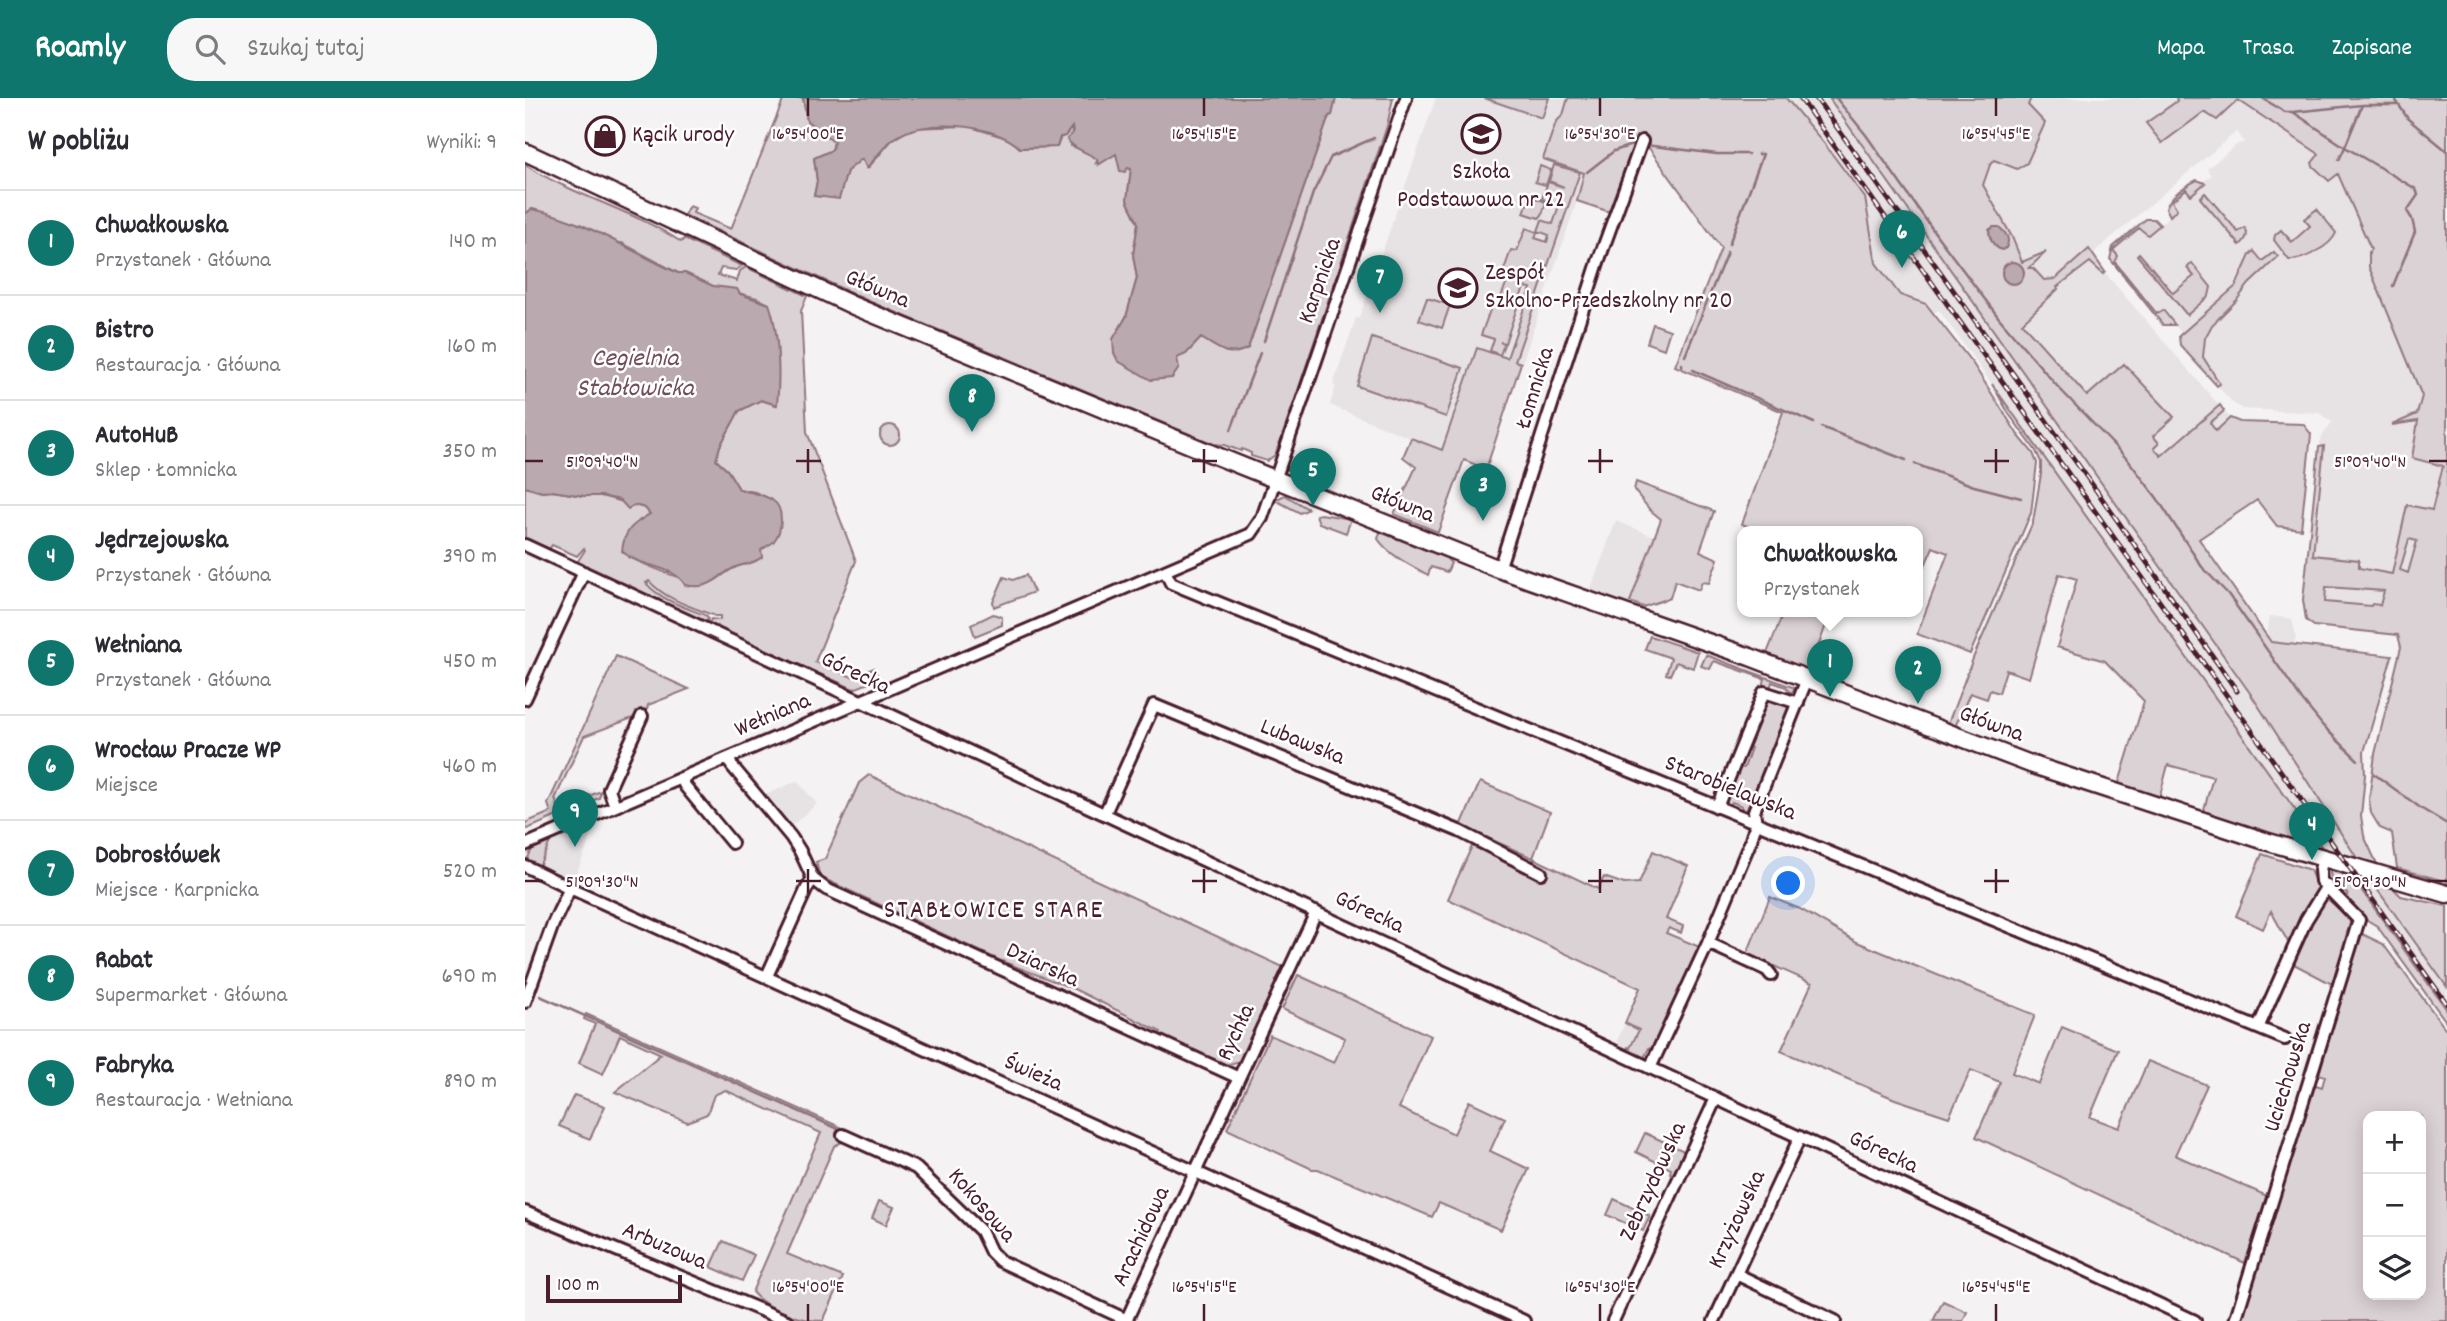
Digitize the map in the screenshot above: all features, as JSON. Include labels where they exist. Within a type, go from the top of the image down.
[{"type":"street","name":"Karpnicka","points":[[1274,478],[1406,98]]},
{"type":"street","name":"Łomnicka","points":[[1499,569],[1598,262],[1642,141]]},
{"type":"street","name":"Główna","points":[[525,152],[854,306],[1499,569],[1807,679],[2022,761],[2323,858],[2447,894]]},
{"type":"street","name":"Wełniana","points":[[525,845],[1251,534],[1262,518],[1274,478]]},
{"type":"street","name":"Górecka","points":[[525,545],[2195,1321]]},
{"type":"street","name":"Starobielawska","points":[[1165,571],[1171,583],[1178,586],[2285,1039]]},
{"type":"street","points":[[525,699],[583,572]]},
{"type":"street","points":[[1650,1068],[1708,943],[1756,823],[1754,811],[1807,679]]},
{"type":"street","points":[[1717,807],[1764,692],[1798,703]]},
{"type":"street","name":"Lubawska","points":[[1105,813],[1154,705],[1459,831],[1541,873]]},
{"type":"street","points":[[615,806],[608,789],[642,716]]},
{"type":"street","points":[[728,758],[791,836],[813,879],[767,976]]},
{"type":"street","points":[[681,778],[732,843]]},
{"type":"street","points":[[2258,1028],[2306,920],[2327,886],[2321,881],[2320,875],[2323,858]]},
{"type":"street","name":"Świeża","points":[[525,866],[1196,1171],[1502,1316],[1524,1321]]},
{"type":"street","name":"Dziarska","points":[[813,879],[826,889],[874,912],[1239,1078]]},
{"type":"street","name":"Uciechowska","points":[[2235,1321],[2359,920],[2327,886]]},
{"type":"street","points":[[525,1002],[553,924],[570,888]]},
{"type":"street","name":"Rychła","points":[[1196,1171],[1316,912]]},
{"type":"street","points":[[1708,943],[1767,970],[1771,975]]},
{"type":"street","name":"Zebrzydowska","points":[[1613,1321],[1716,1098]]},
{"type":"street","name":"Kokosowa","points":[[843,1135],[916,1168],[981,1231],[991,1252],[1000,1261],[1126,1321]]},
{"type":"street","name":"Krzyżowska","points":[[1714,1321],[1800,1137]]},
{"type":"street","name":"Arachidowa","points":[[1126,1321],[1196,1171]]},
{"type":"street","name":"Arbuzowa","points":[[525,1212],[787,1321]]},
{"type":"street","points":[[1736,1274],[1835,1321]]},
{"type":"shaded area","points":[[784,98],[803,98],[807,121],[834,142],[832,150],[814,158],[817,181],[814,196],[839,198],[847,171],[862,158],[868,168],[892,140],[913,128],[967,126],[1010,139],[1020,148],[1057,147],[1061,137],[1072,127],[1071,146],[1098,159],[1096,163],[1116,154],[1131,169],[1127,200],[1138,223],[1133,255],[1137,278],[1126,317],[1117,334],[1176,358],[1186,354],[1201,338],[1226,352],[1248,348],[1336,98],[1393,98],[1387,126],[1291,411],[1275,455],[1267,461],[1251,456],[1251,453],[1242,449],[1241,451],[1214,444],[871,302],[684,215],[689,206],[695,208],[693,213],[731,229]]},
{"type":"shaded area","name":"Zespół Szkolno-Przedszkolny nr 20","points":[[1436,98],[1608,98],[1577,201],[1486,469],[1330,405],[1336,386],[1333,385],[1356,318],[1359,318]]},
{"type":"shaded area","points":[[1484,98],[1549,98],[1542,118]]},
{"type":"shaded area","points":[[1568,98],[1786,98],[1823,142],[1865,198],[1876,263],[1900,295],[1926,304],[1973,364],[2037,463],[2031,513],[1970,654],[1917,634],[1948,553],[1933,547],[1923,570],[1923,526],[1742,524],[1783,412],[1675,366],[1721,248],[1649,148],[1644,149],[1546,436],[1616,214],[1577,201],[1584,173],[1543,159],[1556,122],[1563,115]]},
{"type":"shaded area","points":[[1786,98],[1829,98],[2250,693],[2357,858],[2323,849],[1939,310],[1933,313],[1925,304],[1900,295],[1876,263],[1865,198]]},
{"type":"shaded area","points":[[1829,98],[2031,98],[2028,105],[2045,123],[2027,163],[2017,169],[1994,160],[1983,185],[2012,237],[2022,262],[2046,252],[2029,268],[2033,268],[2044,280],[2055,279],[2089,249],[2105,272],[2103,274],[2090,262],[2057,287],[2058,289],[2022,323],[2087,396],[2124,364],[2174,417],[2153,436],[2159,443],[2154,448],[2161,456],[2220,405],[2224,411],[2210,423],[2216,431],[2230,418],[2240,422],[2303,424],[2311,434],[2301,529],[2277,526],[2257,500],[2199,539],[2271,642],[2392,656],[2364,752],[2361,816],[2364,836],[2377,864],[2357,858],[2250,693]]},
{"type":"shaded area","points":[[2004,98],[2235,98],[2333,163],[2421,359],[2447,452],[2398,635],[2314,626],[2306,620],[2303,600],[2319,447],[2322,436],[2332,422],[2319,413],[2242,409],[2232,402],[2180,345],[2181,333],[2175,325],[2163,325],[2110,259],[2113,247],[2146,219],[2154,219],[2160,224],[2170,216],[2166,208],[2168,202],[2189,184],[2197,180],[2204,181],[2212,175],[2207,169],[2236,145],[2244,142],[2237,131],[2092,254],[2110,279],[2230,418],[2216,431],[2210,423],[2152,475],[2050,364],[1954,242]]},
{"type":"shaded area","points":[[2176,98],[2447,98],[2447,888],[2441,880],[2397,868],[2392,833],[2380,828],[2371,813],[2369,799],[2375,754],[2401,647],[2398,635],[2314,626],[2306,620],[2303,600],[2319,447],[2324,446],[2313,555],[2359,560],[2359,568],[2392,574],[2407,505],[2432,510],[2443,466],[2412,458],[2418,421],[2392,425],[2417,414],[2422,396],[2369,267],[2371,249],[2338,174],[2329,181],[2313,166],[2312,163],[2319,154],[2238,100],[2217,120],[2204,112],[2162,143],[2146,123],[2177,101]],"holes":[[[2409,539],[2417,541],[2408,573],[2400,570]],[[2326,587],[2384,591],[2380,605],[2371,606],[2325,602]]]},
{"type":"shaded area","points":[[525,165],[681,242],[684,239],[742,266],[736,270],[721,268],[718,275],[737,281],[740,271],[746,267],[807,296],[801,311],[807,432],[856,561],[815,662],[852,677],[874,668],[879,679],[854,689],[709,625],[711,619],[720,620],[720,616],[680,602],[649,581],[646,583],[667,599],[707,616],[706,624],[576,564],[584,548],[577,556],[552,545],[548,551],[525,540],[525,487],[542,492],[601,496],[645,508],[651,513],[639,521],[628,557],[701,584],[711,583],[732,569],[758,560],[761,550],[779,532],[772,500],[755,492],[739,489],[728,471],[716,460],[720,446],[739,411],[761,400],[776,405],[769,304],[713,286],[685,273],[678,273],[582,225],[532,209],[525,214]]},
{"type":"shaded area","points":[[1554,165],[1580,172],[1515,361],[1521,363],[1486,469],[1464,460],[1438,532],[1394,514],[1416,467],[1403,457],[1411,438],[1442,450],[1477,348],[1507,358],[1531,288],[1524,287],[1505,343],[1500,342],[1504,344],[1500,355],[1490,351],[1494,339],[1481,335],[1494,299],[1500,300],[1507,281],[1501,278],[1511,250],[1517,251],[1526,228],[1537,232],[1535,238],[1547,242],[1549,235],[1538,231],[1542,220],[1553,224],[1559,205],[1542,199],[1548,182],[1564,187],[1549,181]]},
{"type":"shaded area","points":[[1540,166],[1551,170],[1546,185],[1535,182]]},
{"type":"shaded area","points":[[2197,180],[2205,183],[2191,195],[2186,189],[2172,201],[2177,209],[2170,216],[2166,208],[2171,199]]},
{"type":"shaded area","points":[[2205,193],[2238,232],[2245,228],[2246,237],[2240,245],[2200,198]]},
{"type":"shaded area","points":[[1530,196],[1546,202],[1539,218],[1524,213]]},
{"type":"shaded area","points":[[2317,209],[2336,233],[2329,243],[2316,252],[2289,260],[2274,240],[2275,235],[2281,230],[2292,242],[2310,226],[2304,219]]},
{"type":"shaded area","points":[[2146,219],[2154,219],[2160,225],[2148,235],[2139,228],[2113,250],[2118,256],[2115,262],[2157,314],[2163,310],[2175,325],[2163,325],[2110,259],[2113,247]]},
{"type":"shaded area","points":[[2254,251],[2262,261],[2274,252],[2278,257],[2212,325],[2205,338],[2203,357],[2220,384],[2217,386],[2180,345],[2179,336],[2236,286]]},
{"type":"shaded area","points":[[2139,253],[2173,293],[2194,276],[2187,268],[2192,263],[2211,287],[2209,296],[2187,315],[2137,255]]},
{"type":"shaded area","points":[[1427,298],[1450,305],[1442,328],[1419,320]]},
{"type":"shaded area","points":[[1653,324],[1670,330],[1664,349],[1647,343]]},
{"type":"shaded area","points":[[1372,338],[1463,368],[1446,417],[1357,386]]},
{"type":"shaded area","points":[[1992,384],[2323,849],[2334,852],[2336,856],[2203,813],[2213,777],[2168,765],[2159,799],[2118,786],[2144,701],[2105,661],[2057,647],[2077,579],[2059,574],[2029,678],[2006,670],[1999,693],[1990,690],[1987,699],[1970,693],[1954,729],[1947,726],[1974,656],[2033,522],[2041,474],[2041,462],[2036,451],[2009,414]]},
{"type":"shaded area","points":[[890,425],[897,428],[900,435],[897,442],[890,445],[883,442],[880,435],[883,428]]},
{"type":"shaded area","points":[[1636,482],[1714,511],[1700,551],[1718,559],[1709,583],[1702,582],[1699,590],[1675,581],[1670,598],[1643,607],[1630,602],[1661,519],[1634,490]]},
{"type":"shaded area","points":[[1285,495],[1308,509],[1300,513],[1275,500]]},
{"type":"shaded area","points":[[1316,515],[1351,519],[1346,533],[1319,523]]},
{"type":"shaded area","points":[[1616,521],[1654,536],[1629,606],[1590,591]]},
{"type":"shaded area","points":[[1380,532],[1446,558],[1451,563],[1447,572],[1431,567],[1428,575],[1407,564],[1383,545],[1378,539]]},
{"type":"shaded area","points":[[1026,575],[1034,592],[994,607],[993,602],[1004,577],[1013,580]]},
{"type":"shaded area","points":[[993,614],[1002,617],[1002,625],[975,636],[971,625]]},
{"type":"shaded area","points":[[2270,616],[2292,619],[2296,636],[2294,644],[2271,642],[2267,636]]},
{"type":"shaded area","points":[[1782,617],[1829,617],[1809,672],[1766,656]]},
{"type":"shaded area","points":[[1650,636],[1698,652],[1693,668],[1676,662],[1670,675],[1666,674],[1671,658],[1645,649]]},
{"type":"shaded area","points":[[1706,655],[1795,688],[1791,693],[1786,687],[1772,682],[1770,688],[1763,686],[1765,679],[1714,661],[1710,669],[1701,666]]},
{"type":"shaded area","points":[[616,656],[689,689],[648,705],[646,713],[584,736],[555,799],[559,808],[601,791],[599,798],[525,830],[525,823],[551,812],[548,804]]},
{"type":"shaded area","points":[[1770,699],[1790,706],[1791,710],[1748,814],[1740,813],[1742,806],[1732,802],[1729,808],[1724,806],[1723,801],[1738,767],[1744,768],[1751,748],[1746,745],[1764,702]]},
{"type":"shaded area","points":[[869,775],[1283,967],[1240,1061],[1226,1065],[1160,1035],[1161,1032],[1074,989],[999,960],[820,877],[816,862],[825,859],[859,783]]},
{"type":"shaded area","points":[[797,781],[817,804],[791,826],[765,795]]},
{"type":"shaded area","points":[[1480,782],[1550,812],[1533,858],[1461,826]]},
{"type":"shaded area","points":[[592,824],[594,829],[573,882],[527,860],[532,849]]},
{"type":"shaded area","points":[[550,842],[539,866],[527,860],[532,849]]},
{"type":"shaded area","points":[[1472,846],[1539,876],[1533,858],[1598,889],[1604,877],[1624,884],[1639,883],[1653,851],[1688,866],[1666,919],[1683,926],[1681,933],[1669,928],[1666,933],[1702,948],[1655,1051],[1649,1048],[1644,1058],[1627,1049],[1639,1030],[1625,1023],[1640,988],[1448,899]]},
{"type":"shaded area","points":[[2262,854],[2310,870],[2319,891],[2289,944],[2271,911],[2263,929],[2236,916]]},
{"type":"shaded area","points":[[2332,871],[2352,877],[2447,1010],[2447,1023],[2377,926],[2367,920],[2363,921],[2346,898],[2348,895],[2331,877]]},
{"type":"shaded area","points":[[2352,877],[2372,882],[2447,987],[2447,1010]]},
{"type":"shaded area","points":[[2372,882],[2394,889],[2401,896],[2447,906],[2447,987]]},
{"type":"shaded area","points":[[1770,897],[1800,909],[1857,942],[2035,1015],[2012,1073],[2039,1084],[2062,1027],[2118,1050],[2090,1117],[2119,1128],[2148,1061],[2207,1085],[2175,1155],[2267,1196],[2245,1263],[1976,1137],[2000,1082],[1971,1070],[1949,1117],[1895,1099],[1781,1051],[1812,983],[1747,954]]},
{"type":"shaded area","points":[[2325,897],[2348,916],[2350,923],[2332,984],[2290,962],[2304,928]]},
{"type":"shaded area","points":[[2360,933],[2383,944],[2447,1031],[2447,1321],[2241,1321],[2313,1084],[2322,1087],[2325,1076],[2319,1074]]},
{"type":"shaded area","points":[[1298,975],[1431,1036],[1399,1108],[1454,1134],[1469,1101],[1505,1118],[1490,1151],[1529,1169],[1501,1230],[1439,1203],[1432,1217],[1318,1169],[1312,1169],[1227,1129],[1270,1035],[1334,1063],[1345,1038],[1282,1009]]},
{"type":"shaded area","points":[[586,1014],[845,1129],[842,1142],[834,1146],[787,1254],[843,1277],[823,1321],[785,1313],[766,1304],[752,1292],[821,1133],[725,1090],[714,1095],[707,1114],[687,1122],[615,1092],[661,1054],[620,1035],[603,1074],[579,1063],[595,1024],[584,1019]]},
{"type":"shaded area","points":[[1625,1023],[1639,1030],[1627,1049],[1618,1045],[1617,1041]]},
{"type":"shaded area","points":[[574,1095],[605,1106],[590,1139],[559,1126]]},
{"type":"shaded area","points":[[1645,1133],[1684,1151],[1673,1174],[1670,1173],[1671,1169],[1636,1152]]},
{"type":"shaded area","points":[[1614,1199],[1650,1216],[1643,1231],[1607,1215]]},
{"type":"shaded area","points":[[879,1201],[894,1207],[886,1225],[872,1218]]},
{"type":"shaded area","points":[[723,1241],[754,1255],[742,1281],[711,1267]]},
{"type":"shaded area","points":[[1943,1301],[1967,1312],[1963,1321],[1933,1321]]},
{"type":"water","points":[[803,98],[1336,98],[1248,348],[1229,352],[1201,338],[1186,354],[1177,358],[1179,368],[1172,378],[1151,380],[1118,361],[1114,353],[1113,339],[1126,317],[1137,278],[1133,255],[1138,223],[1127,200],[1131,169],[1120,171],[1116,154],[1098,165],[1097,159],[1076,148],[1067,139],[1073,133],[1072,127],[1065,136],[1060,137],[1057,147],[1020,148],[993,133],[976,128],[921,128],[893,139],[867,168],[862,159],[847,171],[839,199],[814,196],[817,181],[814,158],[832,150],[834,142],[807,121]]},
{"type":"water","name":"Cegielnia Stabłowicka","points":[[532,209],[589,228],[678,273],[685,273],[713,286],[737,289],[740,294],[769,304],[778,354],[777,405],[761,400],[739,411],[720,446],[716,460],[728,471],[739,489],[760,494],[772,500],[779,508],[781,520],[777,537],[761,550],[762,557],[758,560],[736,567],[713,582],[701,586],[685,585],[672,573],[637,561],[622,551],[630,528],[650,514],[645,508],[634,505],[628,509],[620,500],[601,496],[542,492],[525,487],[525,214]]},
{"type":"water","points":[[1999,227],[2008,239],[2006,248],[2002,250],[1992,242],[1989,230]]},
{"type":"water","points":[[2013,262],[2021,265],[2024,273],[2021,281],[2013,284],[2005,281],[2002,273],[2005,265]]},
{"type":"waterway","points":[[1836,98],[1999,318],[2057,386],[2128,460],[2157,498],[2202,567],[2228,594],[2302,700],[2323,726],[2358,760]]},
{"type":"waterway","points":[[2262,98],[2285,112],[2362,105],[2398,105]]},
{"type":"waterway","points":[[2395,99],[2408,119],[2447,151]]},
{"type":"waterway","points":[[2293,112],[2345,147],[2362,105]]},
{"type":"waterway","points":[[1264,341],[1313,193],[1331,157],[1374,138]]},
{"type":"waterway","points":[[1587,172],[1614,151],[1635,144]]},
{"type":"waterway","points":[[1645,145],[1717,154],[1748,154]]},
{"type":"waterway","points":[[2339,160],[2345,147],[2416,189],[2418,195],[2407,211],[2415,232],[2393,286]]},
{"type":"waterway","points":[[1729,244],[1763,154],[1758,154]]},
{"type":"waterway","points":[[1685,356],[1727,252]]},
{"type":"waterway","points":[[1231,430],[1260,353]]},
{"type":"waterway","points":[[1693,370],[1814,423]]},
{"type":"waterway","points":[[1821,427],[1906,460]]},
{"type":"waterway","points":[[1915,464],[1974,486],[2021,498]]},
{"type":"waterway","points":[[2374,774],[2447,824]]},
{"type":"waterway","points":[[540,996],[843,1131]]},
{"type":"railway","points":[[1800,98],[2447,1004]]},
{"type":"railway","points":[[1816,98],[2237,691]]},
{"type":"place","name":"Szkoła Podstawowa nr 22","points":[[1481,134]]},
{"type":"place","name":"Kącik urody","points":[[605,136]]},
{"type":"place","name":"Wrocław Pracze WP","points":[[1902,268]]},
{"type":"place","name":"Zespół Szkolno-Przedszkolny nr 20","points":[[1458,288]]},
{"type":"place","name":"Dobrosłówek","points":[[1380,313]]},
{"type":"place","name":"Rabat","points":[[972,432]]},
{"type":"place","name":"Wełniana","points":[[1313,506]]},
{"type":"place","name":"AutoHuB","points":[[1483,521]]},
{"type":"place","name":"Chwałkowska","points":[[1830,697]]},
{"type":"place","name":"Bistro","points":[[1918,704]]},
{"type":"place","name":"Fabryka","points":[[575,847]]},
{"type":"place","name":"Jędrzejowska","points":[[2312,860]]},
{"type":"district","name":"STABŁOWICE STARE","points":[[994,911]]}]
